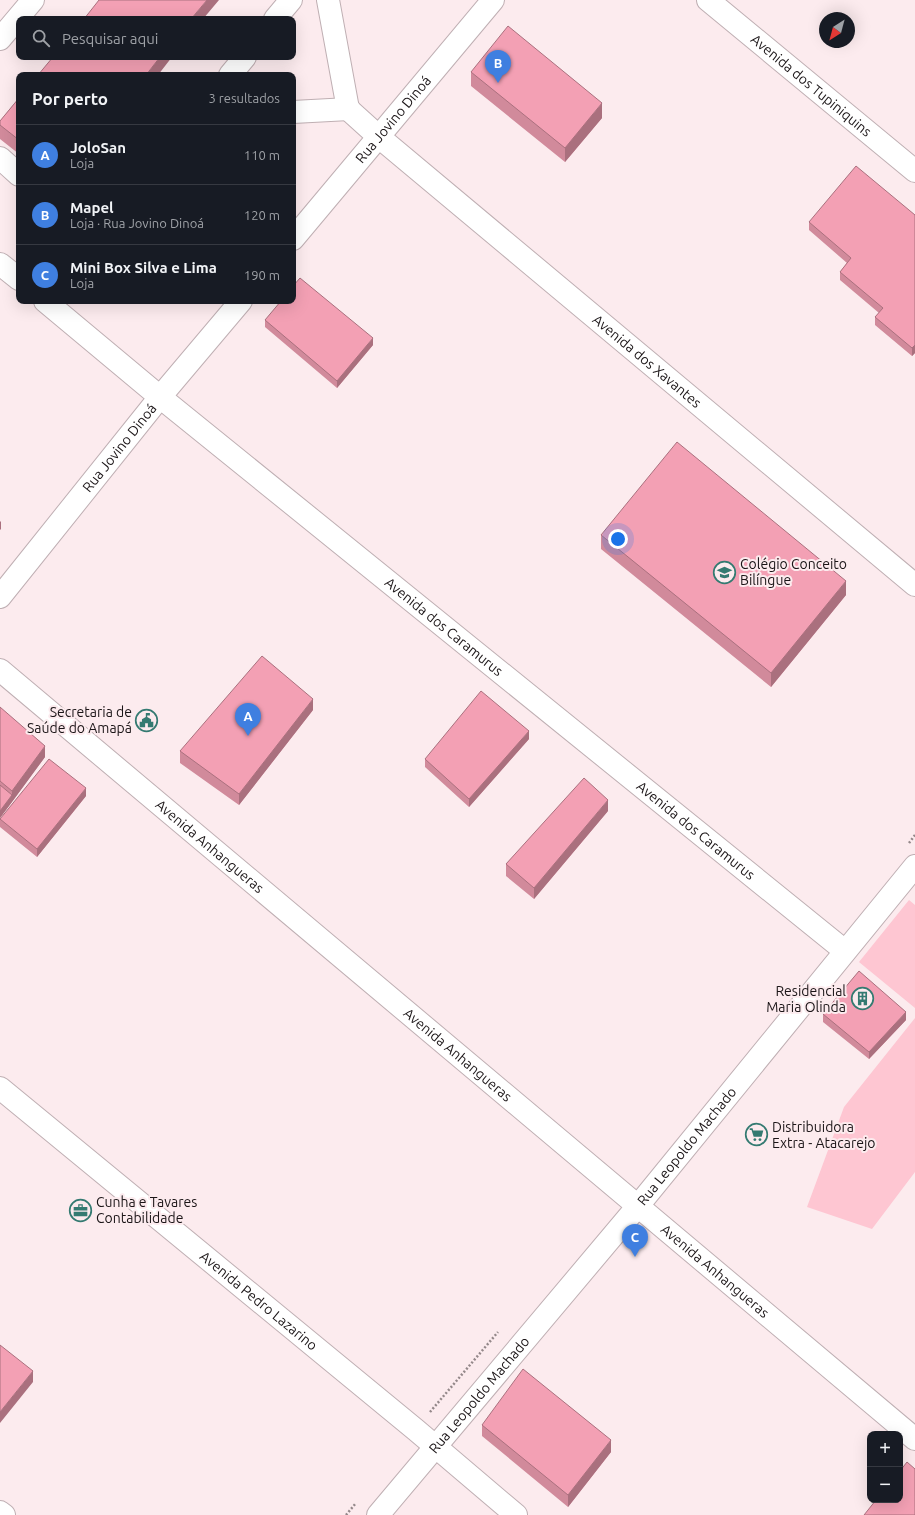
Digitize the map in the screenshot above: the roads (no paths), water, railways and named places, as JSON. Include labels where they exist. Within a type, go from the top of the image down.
[{"type":"street","points":[[18,0],[26,2],[32,0]]},
{"type":"street","points":[[19,16],[32,0]]},
{"type":"street","points":[[278,16],[291,0]]},
{"type":"street","points":[[296,112],[349,109],[328,0]]},
{"type":"street","name":"Rua Jovino Dinoá","points":[[296,235],[493,0]]},
{"type":"street","name":"Avenida dos Tupiniquins","points":[[708,0],[915,171]]},
{"type":"street","points":[[0,39],[16,20]]},
{"type":"street","points":[[232,72],[242,60]]},
{"type":"street","name":"Avenida dos Xavantes","points":[[349,109],[379,136],[915,585]]},
{"type":"street","points":[[0,158],[16,172]]},
{"type":"street","points":[[0,264],[16,277]]},
{"type":"street","name":"Avenida dos Caramurus","points":[[49,304],[160,397],[845,951]]},
{"type":"street","name":"Rua Jovino Dinoá","points":[[0,596],[160,397],[238,304]]},
{"type":"street","name":"Avenida Anhangueras","points":[[0,670],[637,1207],[915,1439]]},
{"type":"street","name":"Rua Leopoldo Machado","points":[[378,1515],[637,1207],[915,866]]},
{"type":"street","name":"Avenida Pedro Lazarino","points":[[0,1088],[435,1446],[516,1515]]},
{"type":"street","points":[[0,1512],[4,1515]]},
{"type":"place","name":"Mapel","points":[[498,83]]},
{"type":"place","name":"Colégio Conceito Bilíngue","points":[[724,572]]},
{"type":"place","name":"Secretaria de Saúde do Amapá","points":[[147,720]]},
{"type":"place","name":"JoloSan","points":[[248,736]]},
{"type":"place","name":"Residencial Maria Olinda","points":[[862,999]]},
{"type":"place","name":"Distribuidora Extra - Atacarejo","points":[[757,1135]]},
{"type":"place","name":"Cunha e Tavares Contabilidade","points":[[81,1210]]},
{"type":"place","name":"Mini Box Silva e Lima","points":[[635,1257]]}]
